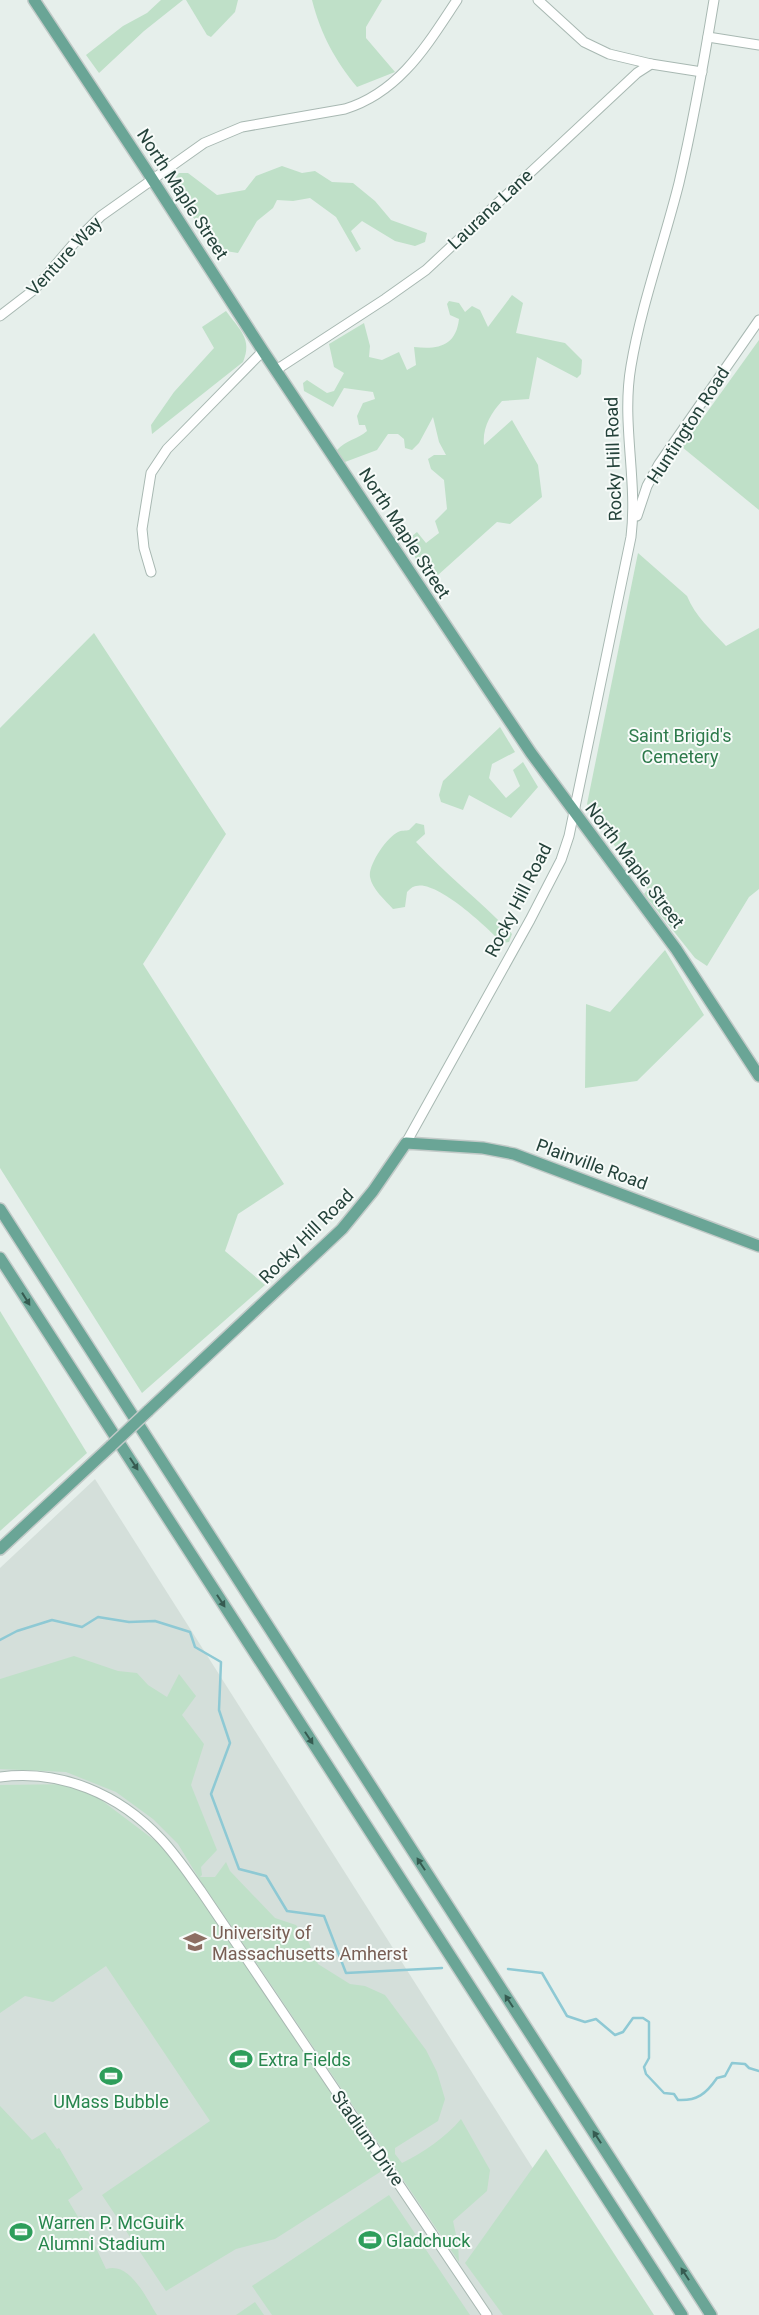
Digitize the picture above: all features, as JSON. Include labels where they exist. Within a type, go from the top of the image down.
[{"type":"main road","name":"North Maple Street","points":[[34,0],[263,351],[482,681],[574,812],[672,944],[759,1076]]},
{"type":"main road","name":"Plainville Road","points":[[406,1143],[483,1148],[514,1154],[759,1246]]},
{"type":"main road","name":"Rocky Hill Road","points":[[0,1548],[342,1229],[373,1191],[406,1143]]},
{"type":"main road","points":[[0,1209],[711,2315]]},
{"type":"main road","points":[[0,1258],[682,2315]]},
{"type":"street","name":"Venture Way","points":[[0,316],[36,289],[90,226],[114,206],[204,143],[230,131],[256,124],[345,109],[372,98],[408,70],[457,0]]},
{"type":"street","points":[[538,0],[584,42],[609,54],[650,64],[702,72]]},
{"type":"street","name":"Rocky Hill Road","points":[[406,1143],[561,860],[574,812],[631,537],[634,507],[627,410],[631,365],[679,181],[702,72],[714,0]]},
{"type":"street","points":[[708,37],[759,45]]},
{"type":"street","name":"Laurana Lane","points":[[276,370],[386,299],[426,270],[637,72],[650,64]]},
{"type":"street","name":"Huntington Road","points":[[631,537],[645,491],[659,464],[759,320]]},
{"type":"street","points":[[151,572],[144,548],[142,529],[151,473],[167,448],[263,351]]},
{"type":"street","name":"Stadium Drive","points":[[0,1776],[39,1776],[80,1784],[122,1806],[162,1839],[201,1891],[487,2315]]},
{"type":"shaded area","name":"University of Massachusetts Amherst","points":[[95,1479],[626,2315],[0,2315],[0,1568]]},
{"type":"green space","points":[[161,0],[183,0],[144,31],[99,73],[86,55],[123,26],[147,13]]},
{"type":"green space","points":[[186,0],[238,0],[235,12],[211,37],[207,35]]},
{"type":"green space","points":[[312,0],[382,0],[366,27],[366,38],[395,72],[357,87],[342,67],[330,46],[320,25]]},
{"type":"green space","points":[[282,166],[302,173],[315,171],[332,182],[353,183],[375,201],[391,220],[427,233],[425,242],[415,246],[395,241],[362,221],[351,231],[361,249],[356,252],[336,217],[310,198],[293,201],[277,200],[273,208],[257,221],[238,253],[213,249],[172,183],[179,173],[188,173],[217,195],[245,190],[256,176]]},
{"type":"green space","points":[[512,295],[523,303],[516,333],[565,343],[582,360],[581,374],[577,378],[537,357],[529,399],[502,401],[494,411],[484,433],[484,445],[512,420],[538,465],[542,497],[510,524],[497,522],[438,575],[420,565],[405,542],[417,532],[426,543],[439,533],[435,521],[447,509],[444,480],[431,469],[428,459],[434,455],[446,455],[439,442],[433,417],[419,443],[412,450],[405,448],[404,439],[398,434],[388,434],[377,450],[345,462],[338,459],[337,450],[367,431],[365,425],[359,425],[357,416],[363,403],[375,399],[373,392],[344,388],[333,407],[304,391],[303,383],[307,380],[327,393],[334,391],[344,373],[334,367],[329,344],[364,323],[370,346],[369,357],[382,360],[399,352],[407,370],[416,365],[414,347],[438,347],[450,341],[454,335],[459,319],[450,315],[447,304],[449,301],[459,303],[465,312],[472,306],[480,310],[488,327]]},
{"type":"green space","points":[[226,311],[240,329],[245,341],[246,354],[243,362],[152,434],[151,425],[174,392],[214,348],[202,327]]},
{"type":"green space","points":[[759,340],[759,510],[682,447]]},
{"type":"green space","name":"Saint Brigid's Cemetery","points":[[638,553],[687,596],[699,617],[726,646],[759,628],[759,889],[749,897],[707,966],[695,958],[644,894],[648,889],[620,854],[587,804]]},
{"type":"green space","points":[[94,633],[226,834],[143,964],[284,1184],[238,1214],[225,1251],[265,1285],[142,1393],[0,1168],[0,728]]},
{"type":"green space","points":[[500,727],[515,752],[492,764],[489,778],[506,798],[520,786],[513,770],[523,762],[538,787],[511,818],[469,795],[463,810],[441,802],[439,795],[443,781]]},
{"type":"green space","points":[[416,823],[424,825],[425,834],[416,842],[512,934],[509,942],[502,943],[462,907],[436,890],[425,886],[415,886],[407,892],[405,907],[393,909],[379,894],[373,886],[370,877],[375,859],[389,839],[399,831],[409,830]]},
{"type":"green space","points":[[665,950],[704,1015],[637,1081],[585,1088],[586,1004],[610,1012]]},
{"type":"green space","points":[[0,1311],[87,1453],[0,1531]]},
{"type":"green space","points":[[74,1656],[118,1671],[137,1673],[148,1685],[167,1697],[179,1674],[196,1696],[182,1715],[204,1744],[191,1785],[217,1850],[201,1867],[202,1875],[200,1877],[215,1877],[226,1862],[230,1871],[275,1918],[296,1925],[308,1941],[318,1964],[350,1984],[365,1986],[385,1995],[426,2050],[437,2072],[445,2099],[438,2121],[395,2148],[395,2154],[402,2163],[410,2159],[441,2138],[461,2119],[490,2170],[487,2191],[453,2221],[458,2244],[459,2262],[198,1877],[178,1844],[153,1819],[116,1792],[66,1772],[0,1769],[0,1679]]},
{"type":"green space","name":"Extra Fields","points":[[80,1784],[174,1855],[388,2167],[275,2239],[236,2249],[166,2291],[102,2195],[210,2121],[106,1966],[53,2002],[25,1996],[0,2013],[0,1785]]},
{"type":"green space","points":[[0,2106],[32,2140],[45,2132],[57,2149],[59,2148],[83,2189],[68,2200],[78,2217],[81,2216],[106,2269],[115,2268],[123,2270],[130,2276],[157,2315],[0,2315]]},
{"type":"green space","points":[[546,2149],[654,2315],[503,2315],[465,2263]]},
{"type":"green space","name":"Gladchuck","points":[[389,2195],[470,2315],[272,2315],[252,2286]]},
{"type":"green space","points":[[255,2302],[264,2315],[236,2315]]},
{"type":"waterway","points":[[0,1640],[17,1631],[52,1620],[82,1627],[98,1617],[129,1622],[155,1621],[190,1632],[195,1647],[221,1662],[219,1710],[230,1743],[211,1794],[239,1869],[266,1876],[287,1911],[324,1916],[346,1973],[442,1968]]},
{"type":"waterway","points":[[508,1969],[542,1973],[567,2016],[585,2022],[596,2019],[615,2035],[623,2032],[633,2018],[643,2018],[649,2022],[649,2058],[644,2067],[646,2074],[664,2093],[674,2094],[678,2100],[696,2098],[701,2095],[717,2078],[725,2076],[732,2063],[745,2064],[749,2068],[759,2071]]},
{"type":"place","name":"University of Massachusetts Amherst","points":[[195,1942]]},
{"type":"place","name":"Extra Fields","points":[[241,2059]]},
{"type":"place","name":"UMass Bubble","points":[[111,2076]]},
{"type":"place","name":"Warren P. McGuirk Alumni Stadium","points":[[21,2232]]},
{"type":"place","name":"Gladchuck","points":[[370,2240]]}]
